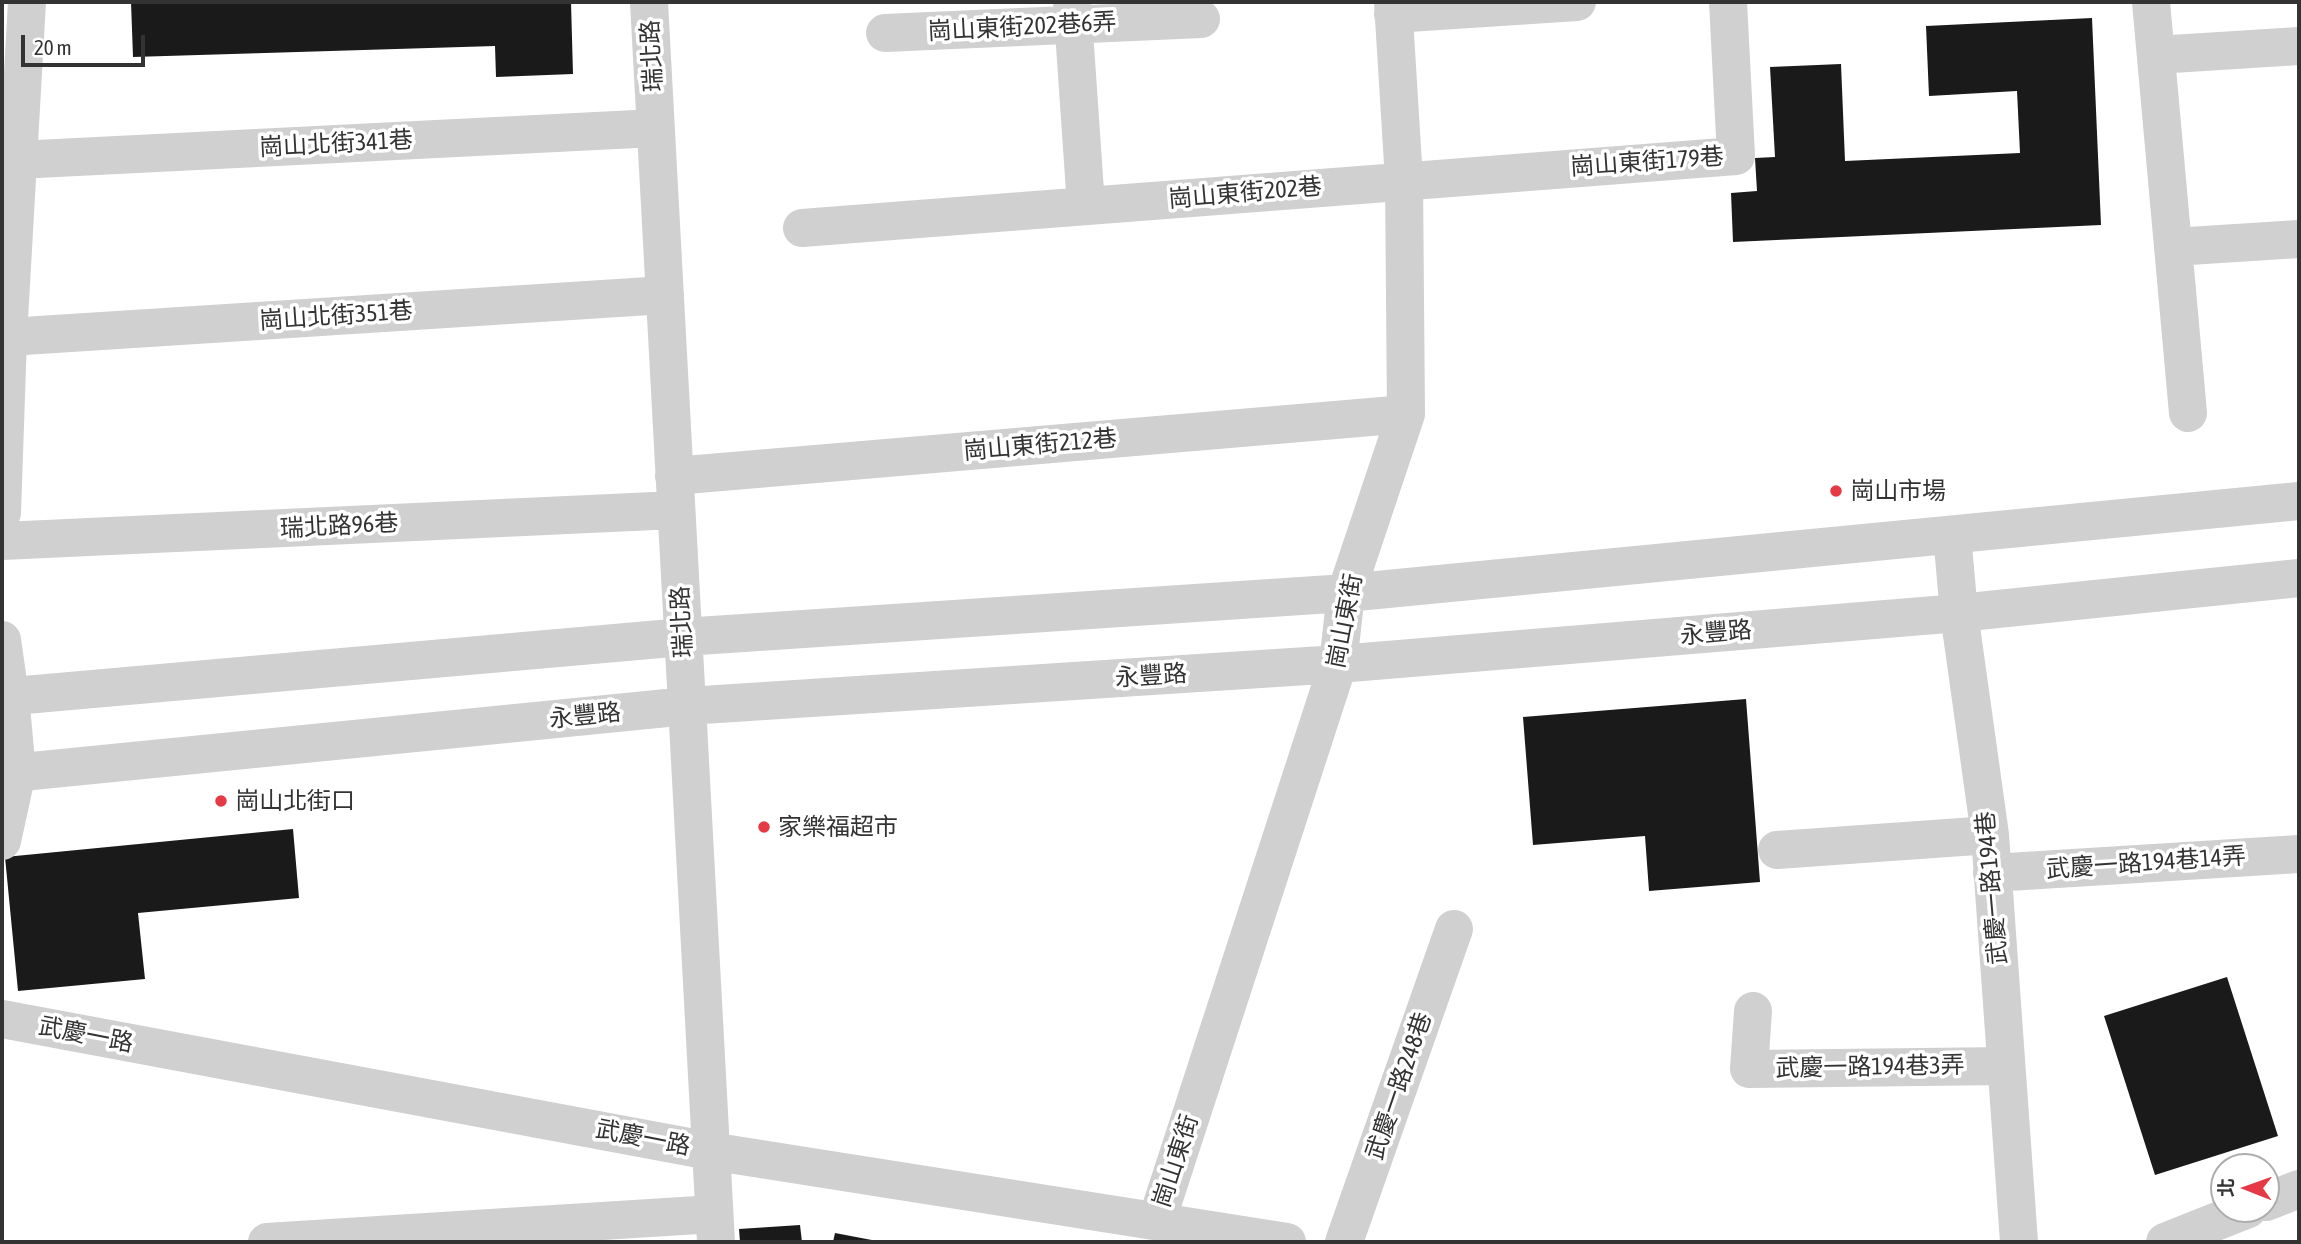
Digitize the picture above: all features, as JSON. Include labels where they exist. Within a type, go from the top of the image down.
[{"type":"street","points":[[2,513],[8,337],[7,244],[17,160],[12,69],[27,2]]},
{"type":"street","name":"瑞北路","points":[[649,2],[715,1228]]},
{"type":"street","points":[[1393,8],[1577,2]]},
{"type":"street","name":"崗山東街179巷","points":[[1404,180],[1736,156],[1728,2]]},
{"type":"street","points":[[2151,2],[2188,414]]},
{"type":"street","name":"崗山東街","points":[[1174,1229],[1338,664],[1346,593],[1406,414],[1404,180],[1393,8]]},
{"type":"street","points":[[1073,13],[1086,206]]},
{"type":"street","name":"崗山東街202巷6弄","points":[[885,33],[1073,13],[1201,19]]},
{"type":"street","points":[[2156,55],[2299,46]]},
{"type":"street","name":"崗山北街341巷","points":[[17,160],[656,128]]},
{"type":"street","name":"崗山東街202巷","points":[[802,228],[1404,180]]},
{"type":"street","points":[[2173,247],[2299,239]]},
{"type":"street","name":"崗山北街351巷","points":[[8,337],[665,295]]},
{"type":"street","name":"崗山東街212巷","points":[[675,493],[1406,414]]},
{"type":"street","name":"瑞北路96巷","points":[[2,541],[675,493]]},
{"type":"street","points":[[6,697],[683,638],[1346,593],[2299,501]]},
{"type":"street","name":"武慶一路194巷","points":[[1952,536],[1959,613],[1990,835],[2019,1242]]},
{"type":"street","name":"永豐路","points":[[9,773],[687,706],[1338,664],[1959,613],[2299,578]]},
{"type":"street","points":[[2,640],[9,773],[2,841]]},
{"type":"street","points":[[1777,850],[1990,835]]},
{"type":"street","name":"武慶一路194巷14弄","points":[[1992,873],[2299,854]]},
{"type":"street","name":"武慶一路248巷","points":[[1344,1242],[1454,929]]},
{"type":"street","name":"武慶一路194巷3弄","points":[[1753,1011],[1749,1069],[2006,1066]]},
{"type":"street","name":"武慶一路","points":[[2,1019],[710,1151],[1174,1229],[1287,1242]]},
{"type":"street","points":[[2280,1196],[2299,1189]]},
{"type":"street","points":[[2165,1242],[2213,1223]]},
{"type":"street","points":[[267,1242],[715,1228]]},
{"type":"building","points":[[131,2],[571,2],[573,74],[496,77],[495,46],[133,57]]},
{"type":"building","points":[[2092,18],[2101,225],[1733,242],[1731,193],[1757,191],[1755,158],[1775,157],[1770,67],[1841,64],[1845,161],[2020,153],[2017,91],[1929,96],[1926,26]]},
{"type":"building","points":[[1746,699],[1760,882],[1649,891],[1645,836],[1533,845],[1523,717]]},
{"type":"building","points":[[293,829],[299,898],[138,913],[145,979],[18,991],[5,857]]},
{"type":"building","points":[[2227,977],[2278,1136],[2224,1153],[2210,1153],[2210,1158],[2155,1175],[2104,1016]]},
{"type":"building","points":[[800,1225],[802,1242],[740,1242],[739,1229]]},
{"type":"building","points":[[835,1233],[877,1241],[877,1242],[833,1242]]},
{"type":"place","name":"崗山市場","points":[[1836,491]]},
{"type":"place","name":"崗山北街口","points":[[221,801]]},
{"type":"place","name":"家樂福超市","points":[[764,827]]}]
